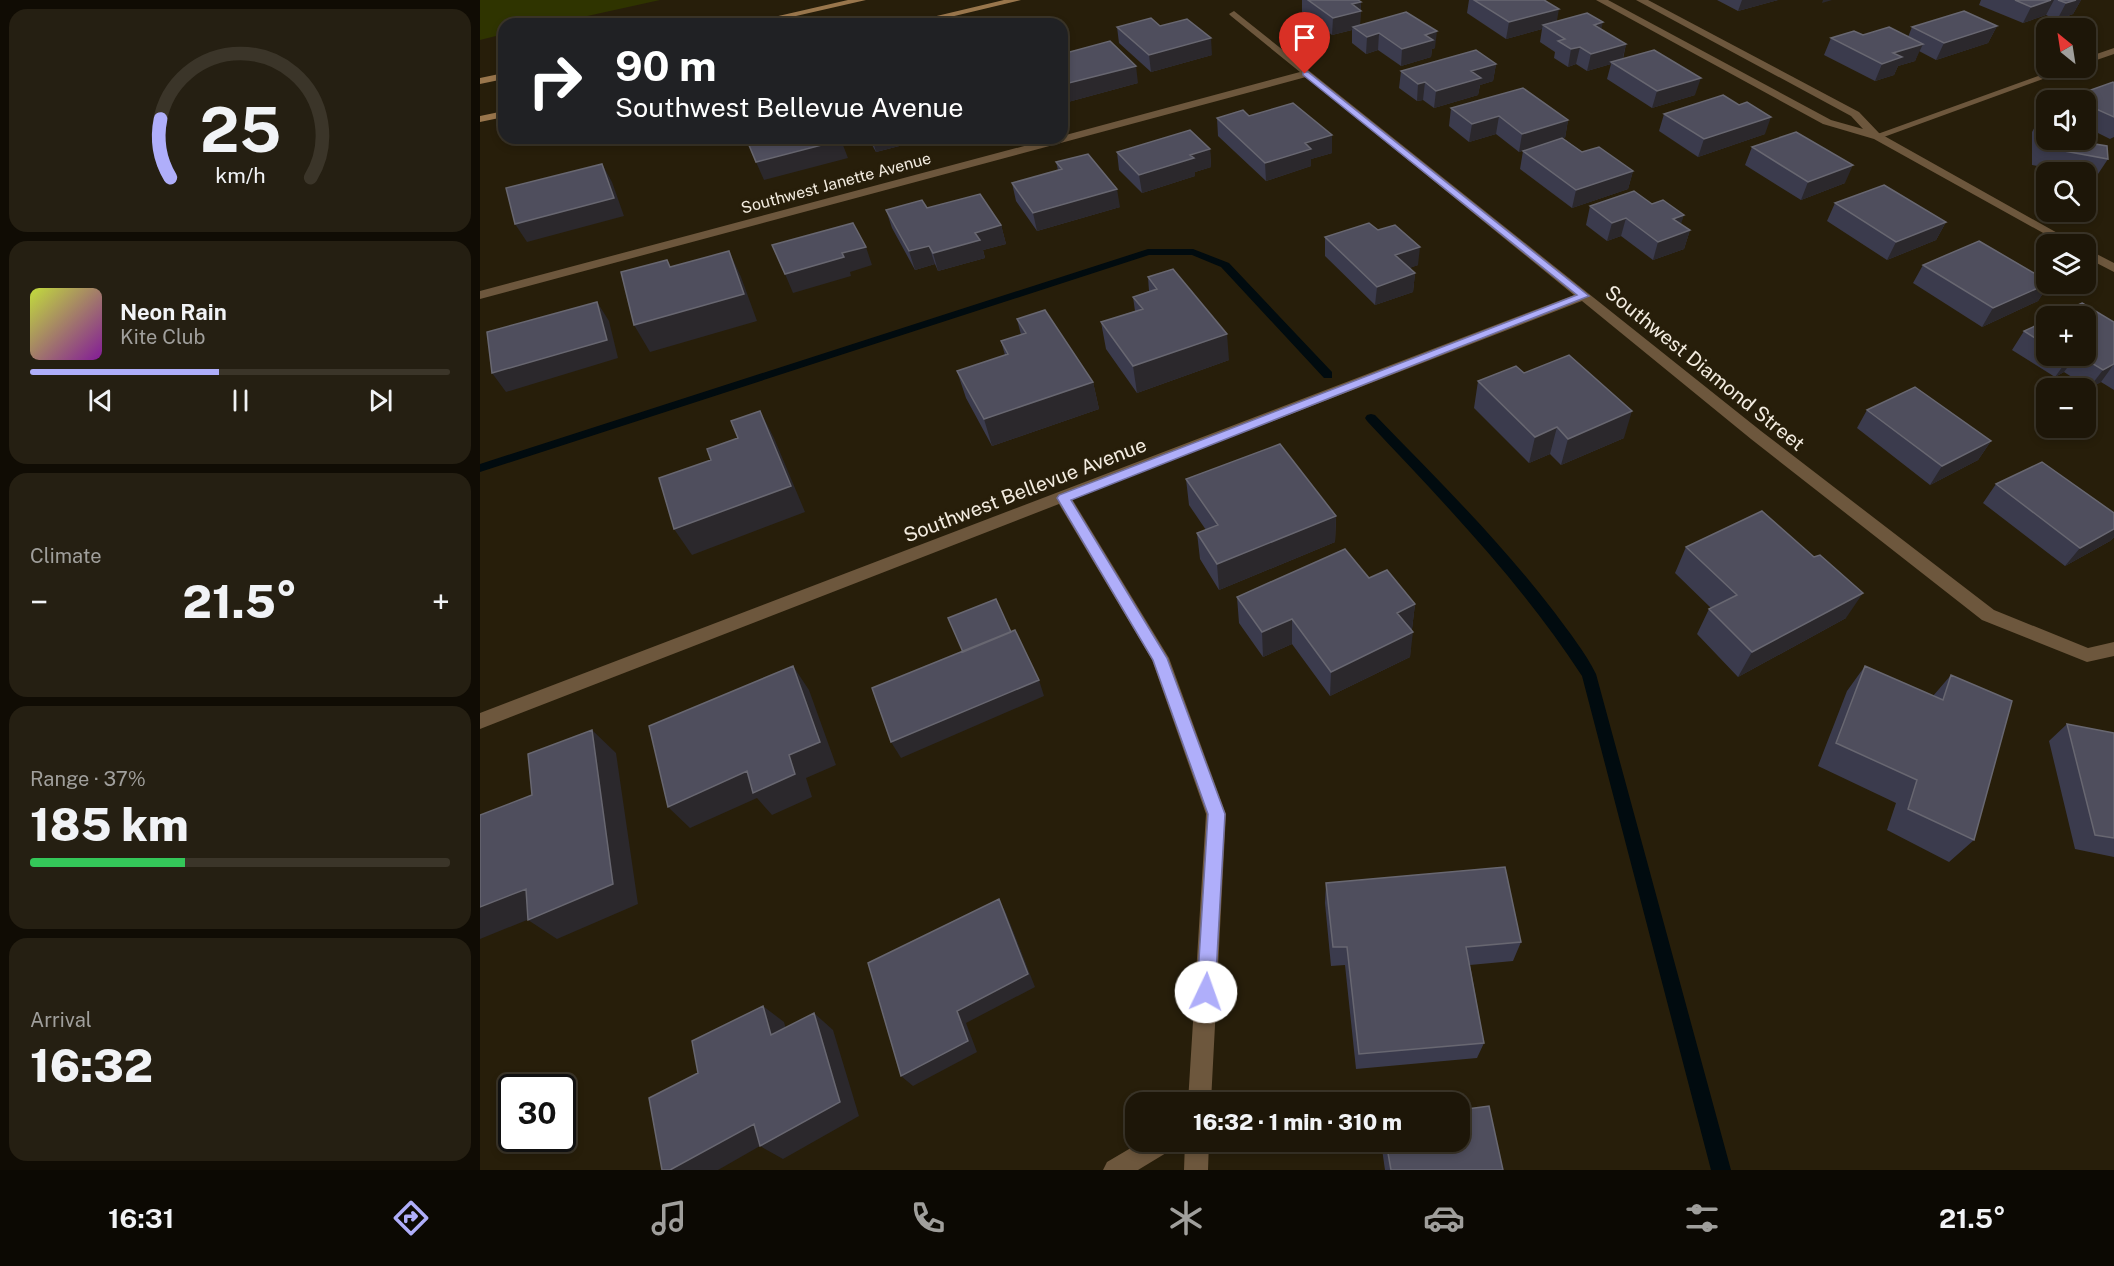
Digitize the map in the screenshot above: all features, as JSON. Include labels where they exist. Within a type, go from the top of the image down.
[{"type":"main road","points":[[776,18],[861,0]]},
{"type":"main road","points":[[935,18],[1016,0]]},
{"type":"main road","points":[[480,81],[498,77]]},
{"type":"main road","points":[[480,119],[498,115]]},
{"type":"street","points":[[1600,0],[1827,122],[1877,136],[2054,234]]},
{"type":"street","points":[[1641,0],[1856,114],[1877,136]]},
{"type":"street","name":"Southwest Diamond Street","points":[[1234,14],[1305,74],[1765,442],[1988,615],[2087,655],[2114,649]]},
{"type":"street","points":[[2096,57],[2114,51]]},
{"type":"street","name":"Southwest Janette Avenue","points":[[1068,138],[1305,74]]},
{"type":"street","points":[[1877,136],[2040,78]]},
{"type":"street","name":"Southwest Janette Avenue","points":[[480,296],[1045,144]]},
{"type":"street","points":[[2096,258],[2114,268]]},
{"type":"street","name":"Southwest Bellevue Avenue","points":[[480,721],[1584,296]]},
{"type":"street","points":[[1063,498],[1160,658],[1216,814],[1200,1092]]},
{"type":"street","points":[[1115,1170],[1146,1152]]},
{"type":"street","points":[[1196,1170],[1197,1152]]},
{"type":"green space","points":[[480,0],[660,0],[578,18],[498,18],[498,36],[480,40]]},
{"type":"building","points":[[1308,0],[1358,0],[1361,2],[1352,4],[1361,11],[1333,18]]},
{"type":"building","points":[[1474,0],[1544,0],[1559,9],[1509,22]]},
{"type":"building","points":[[2015,0],[2051,0],[2031,7]]},
{"type":"building","points":[[2058,0],[2076,0],[2066,3]]},
{"type":"building","points":[[1964,11],[1997,26],[1944,43],[1912,27]]},
{"type":"building","points":[[1406,12],[1437,31],[1425,35],[1433,40],[1402,49],[1379,33],[1367,37],[1353,27]]},
{"type":"building","points":[[1587,13],[1603,22],[1594,25],[1626,44],[1591,54],[1580,47],[1571,49],[1558,41],[1565,39],[1543,25]]},
{"type":"building","points":[[1151,18],[1160,26],[1187,19],[1211,38],[1149,55],[1117,27]]},
{"type":"building","points":[[1889,27],[1923,44],[1893,53],[1902,57],[1882,64],[1831,38],[1854,31],[1863,35]]},
{"type":"building","points":[[1110,41],[1136,66],[1068,83],[1068,52]]},
{"type":"building","points":[[1476,50],[1496,64],[1471,71],[1481,78],[1436,91],[1425,82],[1418,84],[1401,71]]},
{"type":"building","points":[[1654,50],[1701,78],[1657,91],[1611,62]]},
{"type":"building","points":[[2114,83],[2114,117],[2096,109],[2096,90],[2091,90]]},
{"type":"building","points":[[1523,88],[1568,120],[1522,134],[1499,116],[1472,124],[1451,108]]},
{"type":"building","points":[[1723,95],[1739,105],[1747,102],[1771,117],[1704,139],[1664,114]]},
{"type":"building","points":[[1293,103],[1332,135],[1305,143],[1311,149],[1265,163],[1217,118],[1243,110],[1249,116]]},
{"type":"building","points":[[1190,130],[1210,149],[1190,155],[1194,158],[1139,175],[1117,152]]},
{"type":"building","points":[[1796,132],[1853,165],[1808,182],[1752,147]]},
{"type":"building","points":[[1562,138],[1582,152],[1599,147],[1633,171],[1576,190],[1523,151]]},
{"type":"building","points":[[748,144],[826,144],[756,162]]},
{"type":"building","points":[[2096,144],[2107,146],[2108,159],[2059,150],[2096,150]]},
{"type":"building","points":[[1088,154],[1117,189],[1033,213],[1012,183],[1062,169],[1056,162]]},
{"type":"building","points":[[602,164],[614,198],[515,224],[506,188]]},
{"type":"building","points":[[1884,185],[1946,222],[1896,242],[1835,203]]},
{"type":"building","points":[[1634,191],[1652,204],[1663,200],[1684,215],[1673,219],[1690,230],[1658,242],[1626,218],[1612,223],[1590,206]]},
{"type":"building","points":[[980,194],[1001,225],[975,233],[980,240],[933,253],[929,246],[909,251],[886,210],[922,200],[927,208]]},
{"type":"building","points":[[853,223],[866,247],[842,253],[844,257],[785,274],[772,245]]},
{"type":"building","points":[[1369,223],[1378,230],[1395,225],[1420,247],[1395,255],[1415,273],[1377,287],[1325,237]]},
{"type":"building","points":[[1979,241],[2036,274],[2036,289],[1993,308],[1923,265]]},
{"type":"building","points":[[729,251],[744,294],[634,325],[621,272],[667,260],[670,267]]},
{"type":"building","points":[[1173,269],[1227,334],[1133,366],[1101,322],[1143,309],[1133,297],[1157,289],[1148,277]]},
{"type":"building","points":[[597,302],[607,340],[492,373],[487,332]]},
{"type":"building","points":[[1045,310],[1093,382],[984,419],[957,371],[1008,354],[1001,341],[1026,333],[1017,319]]},
{"type":"building","points":[[2096,311],[2114,322],[2114,364],[2103,370],[2096,366]]},
{"type":"building","points":[[2036,326],[2036,339],[2024,331]]},
{"type":"building","points":[[1569,355],[1632,411],[1568,439],[1557,427],[1535,437],[1478,381],[1516,366],[1524,373]]},
{"type":"building","points":[[1915,387],[1991,441],[1942,466],[1867,410]]},
{"type":"building","points":[[760,411],[791,486],[674,529],[659,478],[711,460],[707,449],[738,438],[731,421]]},
{"type":"building","points":[[1280,444],[1336,516],[1217,564],[1197,533],[1218,525],[1186,479]]},
{"type":"building","points":[[2042,462],[2114,513],[2114,529],[2080,548],[1996,484]]},
{"type":"building","points":[[1762,511],[1814,557],[1820,555],[1863,593],[1752,652],[1709,609],[1737,595],[1686,547]]},
{"type":"building","points":[[1345,549],[1369,578],[1387,570],[1415,604],[1397,613],[1413,632],[1331,672],[1292,619],[1262,632],[1237,597]]},
{"type":"building","points":[[996,599],[1011,632],[963,652],[948,618]]},
{"type":"building","points":[[1015,630],[1039,680],[891,742],[872,688]]},
{"type":"building","points":[[793,666],[820,742],[789,755],[795,774],[753,793],[747,771],[668,807],[649,726]]},
{"type":"building","points":[[1865,666],[1943,700],[1951,675],[2012,701],[1974,840],[1908,809],[1917,780],[1836,743]]},
{"type":"building","points":[[2067,724],[2114,733],[2114,838],[2095,835]]},
{"type":"building","points":[[592,730],[613,884],[528,920],[526,889],[480,907],[480,815],[532,795],[528,754]]},
{"type":"building","points":[[1505,867],[1521,942],[1466,947],[1484,1043],[1359,1054],[1347,947],[1333,947],[1326,883]]},
{"type":"building","points":[[999,899],[1028,974],[957,1011],[968,1041],[901,1076],[868,963]]},
{"type":"building","points":[[763,1006],[771,1035],[814,1013],[840,1102],[760,1146],[754,1124],[670,1170],[662,1170],[649,1098],[698,1073],[692,1041]]},
{"type":"building","points":[[1489,1106],[1503,1170],[1391,1170],[1388,1152],[1470,1152],[1470,1109]]},
{"type":"waterway","points":[[480,468],[1148,252],[1193,252],[1225,265],[1328,375]]},
{"type":"waterway","points":[[1371,418],[1458,509],[1514,572],[1541,605],[1589,674],[1721,1170]]},
{"type":"route","points":[[1206,992],[1216,814],[1160,658],[1063,498],[1584,296],[1305,74]]}]
